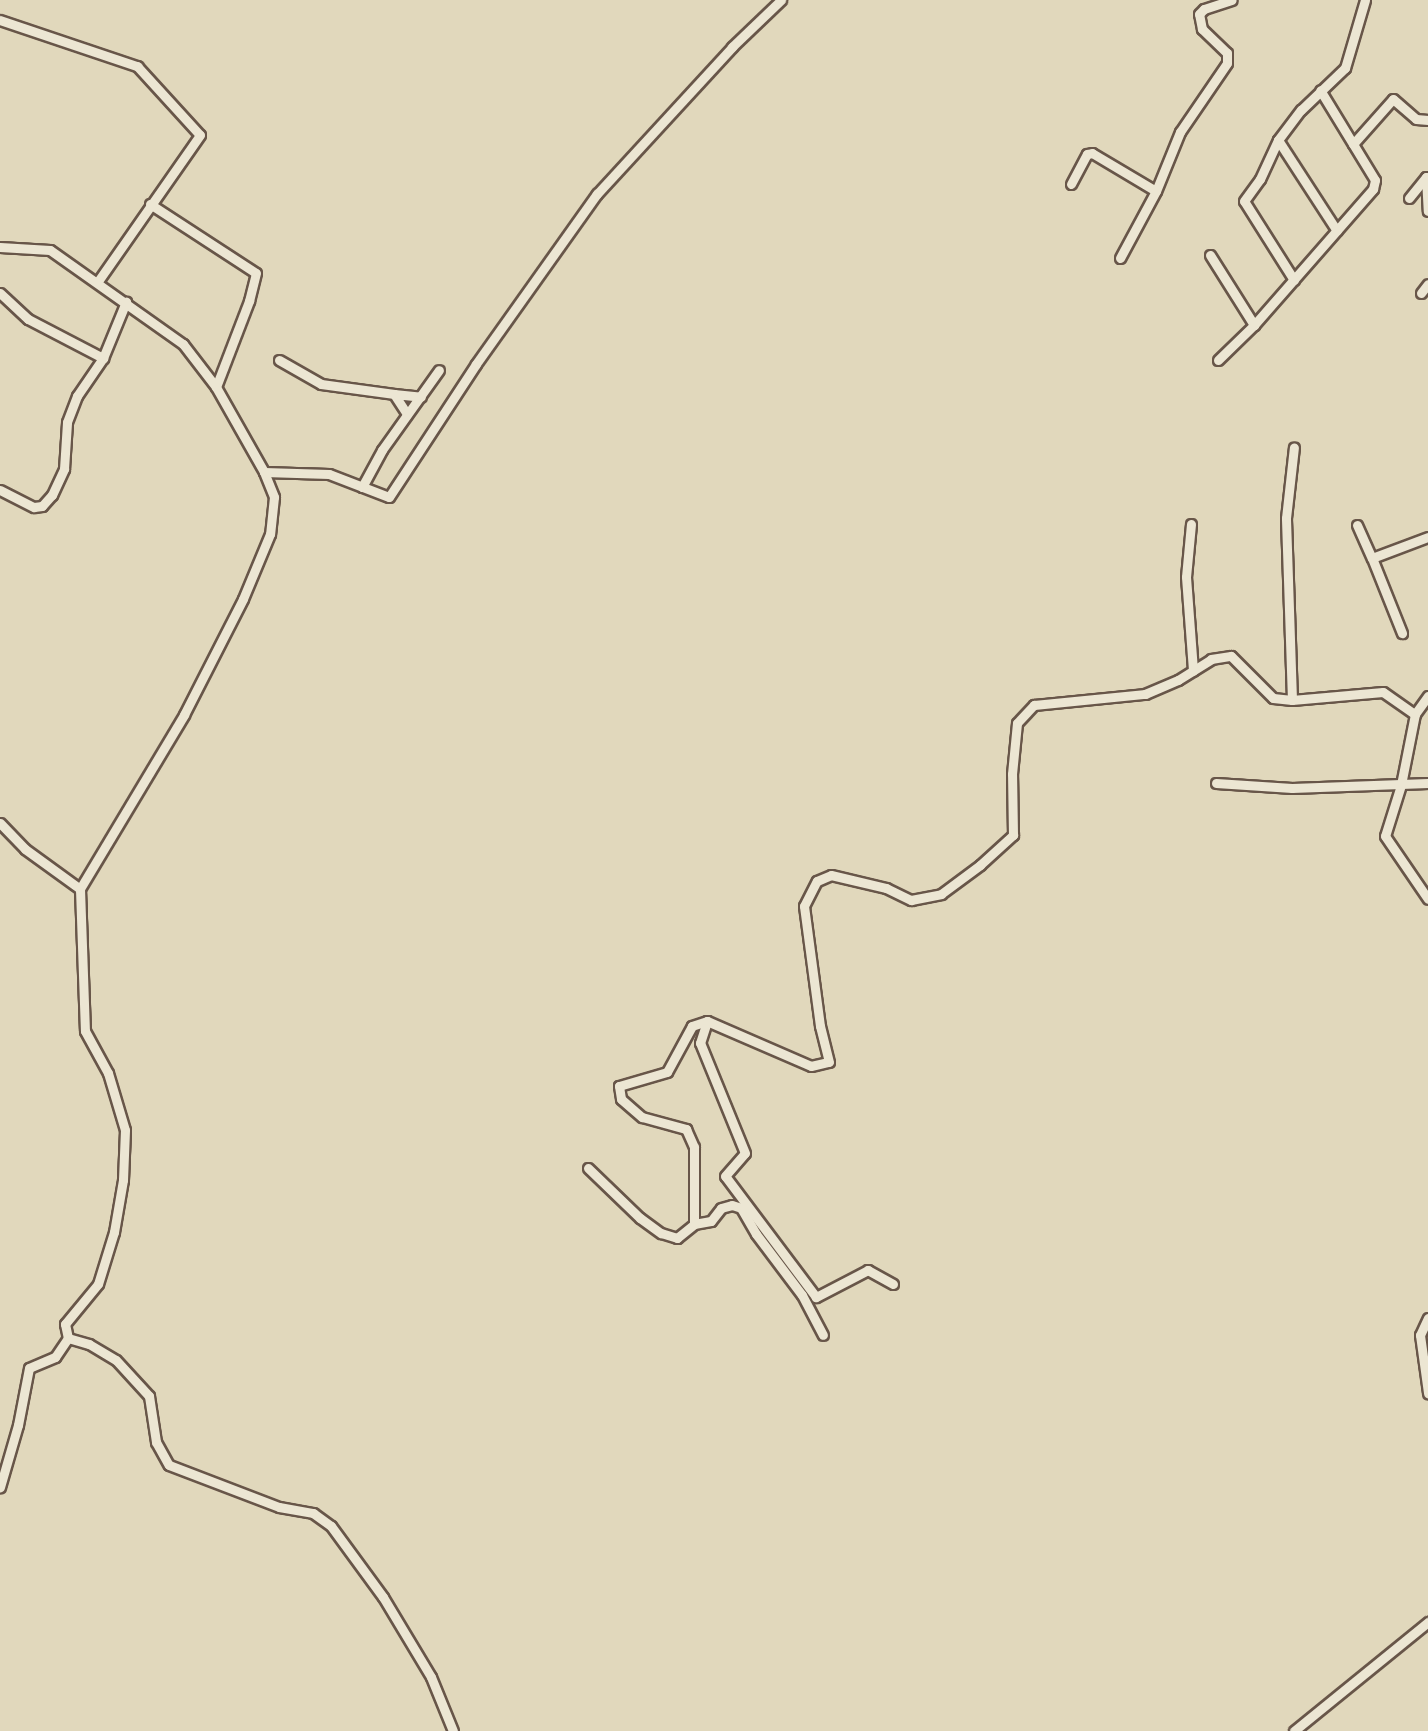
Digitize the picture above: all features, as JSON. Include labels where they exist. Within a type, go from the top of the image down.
[{"type":"street","points":[[264,472],[329,474],[389,497],[476,364],[597,194],[732,47],[781,0]]},
{"type":"street","points":[[1120,258],[1156,191],[1180,132],[1227,63],[1227,53],[1202,29],[1199,14],[1204,9],[1232,0]]},
{"type":"street","points":[[1294,280],[1244,201],[1260,179],[1278,140],[1320,90],[1345,68],[1365,0]]},
{"type":"street","points":[[0,20],[137,66],[200,135],[98,281]]},
{"type":"street","points":[[1218,360],[1254,325],[1364,201],[1375,180],[1320,90]]},
{"type":"street","points":[[1353,144],[1393,99],[1416,119],[1428,120]]},
{"type":"street","points":[[1278,140],[1337,231]]},
{"type":"street","points":[[1071,184],[1087,154],[1092,153],[1156,191]]},
{"type":"street","points":[[1409,198],[1427,175]]},
{"type":"street","points":[[1427,175],[1428,211]]},
{"type":"street","points":[[150,204],[256,273],[249,301],[216,387]]},
{"type":"street","points":[[0,247],[50,250],[183,344],[216,387],[264,472],[274,497],[270,534],[243,599],[184,715],[80,889],[85,1031],[108,1073],[125,1130],[123,1180],[114,1232],[98,1284],[65,1324],[68,1338],[55,1357],[29,1368],[18,1425],[0,1487]]},
{"type":"street","points":[[1210,255],[1254,325]]},
{"type":"street","points":[[1421,293],[1428,284]]},
{"type":"street","points":[[0,293],[28,319],[103,358]]},
{"type":"street","points":[[0,490],[34,507],[42,506],[52,495],[64,469],[67,422],[77,396],[103,358],[126,302]]},
{"type":"street","points":[[279,360],[321,384],[421,397]]},
{"type":"street","points":[[362,487],[407,414],[439,370]]},
{"type":"street","points":[[394,394],[407,414]]},
{"type":"street","points":[[1292,700],[1286,542],[1294,447]]},
{"type":"street","points":[[1191,524],[1186,577],[1193,671]]},
{"type":"street","points":[[1357,525],[1402,633]]},
{"type":"street","points":[[1372,558],[1428,537]]},
{"type":"street","points":[[694,1224],[694,1147],[686,1129],[642,1117],[621,1099],[619,1086],[667,1072],[692,1026],[707,1021],[811,1066],[829,1062],[820,1026],[804,906],[817,881],[831,875],[886,888],[911,900],[941,894],[1013,835],[1012,774],[1017,723],[1034,705],[1145,694],[1211,659],[1231,656],[1273,698],[1292,700],[1383,692],[1415,714]]},
{"type":"street","points":[[1428,696],[1415,714],[1401,785],[1385,836],[1428,899]]},
{"type":"street","points":[[1216,783],[1292,788],[1428,783]]},
{"type":"street","points":[[0,823],[25,849],[80,889]]},
{"type":"street","points":[[707,1021],[700,1043],[745,1153],[725,1176],[816,1297],[868,1270],[893,1284]]},
{"type":"street","points":[[588,1168],[661,1233],[677,1238],[694,1224],[711,1221],[721,1208],[732,1205],[741,1208],[756,1234],[802,1295],[823,1335]]},
{"type":"street","points":[[1428,1318],[1420,1335],[1428,1393]]},
{"type":"street","points":[[68,1338],[89,1344],[116,1360],[149,1396],[156,1442],[169,1465],[279,1507],[313,1513],[331,1526],[383,1597],[431,1677],[453,1731]]},
{"type":"street","points":[[1294,1731],[1428,1622]]}]
